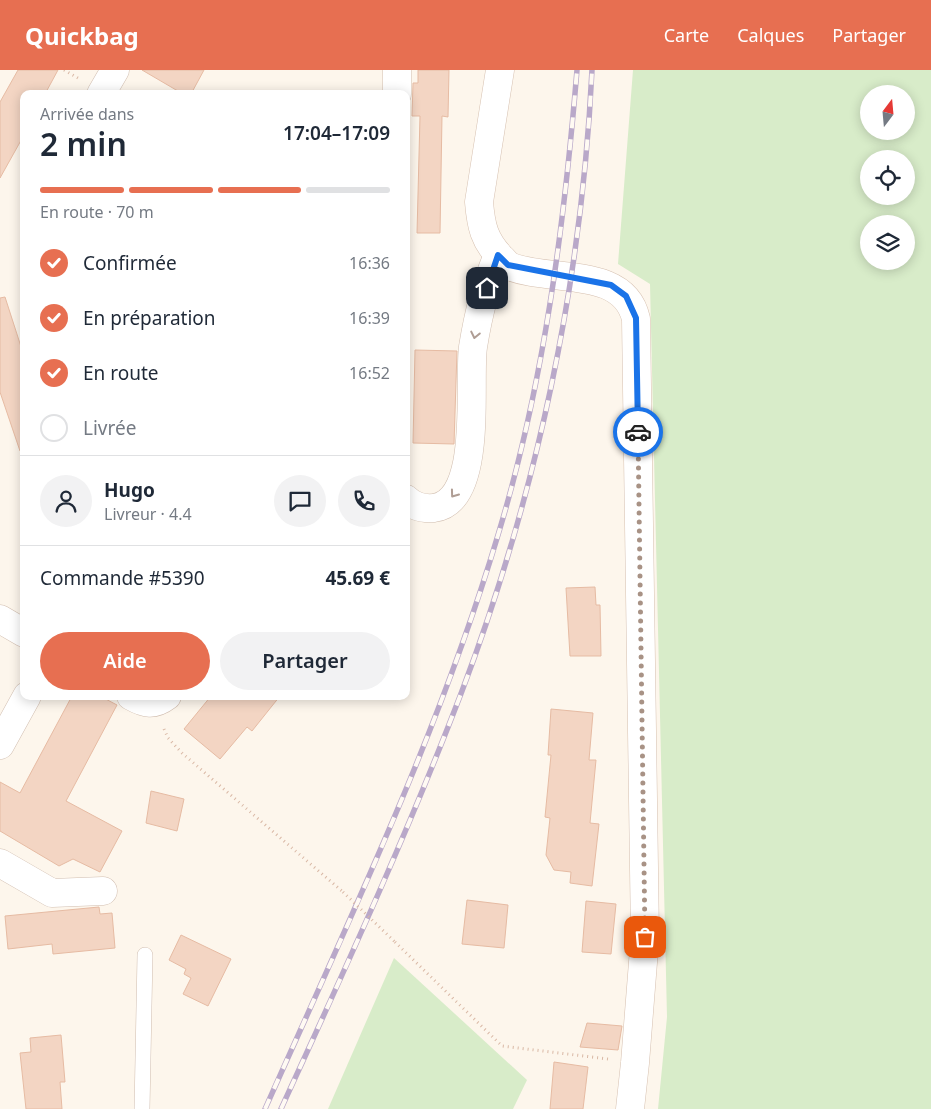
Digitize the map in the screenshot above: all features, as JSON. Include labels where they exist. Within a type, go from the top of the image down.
[{"type":"street","points":[[103,90],[114,70]]},
{"type":"street","points":[[397,70],[397,90]]},
{"type":"street","points":[[500,70],[479,202],[480,222],[490,246],[508,265],[611,285],[626,296],[636,318],[645,937],[630,1109]]},
{"type":"street","points":[[410,503],[426,509],[439,507],[449,501],[462,481],[470,449],[475,336],[491,272],[498,255]]},
{"type":"street","points":[[0,619],[20,631]]},
{"type":"street","points":[[0,745],[25,700]]},
{"type":"street","points":[[0,863],[52,893],[103,891]]},
{"type":"lane","points":[[142,1109],[145,955]]},
{"type":"path","points":[[150,700],[168,738],[182,753],[343,892],[502,1046],[635,1063]]},
{"type":"green space","points":[[633,70],[931,70],[931,1109],[658,1109],[667,1017],[650,284],[618,264]]},
{"type":"green space","points":[[394,958],[527,1080],[513,1109],[328,1109]]},
{"type":"building","points":[[18,70],[58,70],[47,90],[20,90],[20,142],[0,178],[0,102]]},
{"type":"building","points":[[142,70],[204,70],[193,90],[176,90]]},
{"type":"building","points":[[418,70],[449,70],[448,117],[442,116],[440,233],[417,233],[420,116],[412,116],[413,83],[418,83]]},
{"type":"building","points":[[5,297],[20,344],[20,451],[0,392],[0,298]]},
{"type":"building","points":[[415,350],[457,351],[454,444],[413,443]]},
{"type":"building","points":[[595,587],[596,605],[600,605],[601,656],[570,656],[566,588]]},
{"type":"building","points":[[70,700],[108,700],[117,705],[66,801],[122,831],[100,872],[73,859],[59,866],[0,831],[0,782],[20,793]]},
{"type":"building","points":[[208,700],[277,700],[252,731],[247,727],[220,759],[184,729]]},
{"type":"building","points":[[551,709],[593,713],[589,760],[596,760],[590,823],[599,824],[592,886],[570,883],[571,872],[554,870],[546,855],[550,818],[545,817],[551,755],[548,755]]},
{"type":"building","points":[[151,791],[184,799],[177,831],[146,823]]},
{"type":"building","points":[[467,900],[508,905],[504,948],[462,944]]},
{"type":"building","points":[[586,901],[616,904],[611,954],[582,952]]},
{"type":"building","points":[[99,907],[100,914],[112,913],[115,948],[53,954],[52,944],[8,949],[5,916]]},
{"type":"building","points":[[181,935],[231,959],[208,1006],[183,994],[191,978],[184,974],[186,969],[169,960]]},
{"type":"building","points":[[587,1023],[622,1026],[618,1050],[580,1047]]},
{"type":"building","points":[[61,1035],[65,1082],[60,1082],[62,1109],[26,1109],[20,1053],[31,1052],[30,1038]]},
{"type":"building","points":[[554,1062],[588,1067],[583,1109],[550,1109]]},
{"type":"railway","points":[[265,1109],[360,897],[420,754],[449,682],[498,535],[528,420],[550,304],[566,188],[577,70]]},
{"type":"railway","points":[[281,1109],[420,797],[462,691],[489,616],[513,540],[551,385],[566,307],[587,149],[592,70]]},
{"type":"way so far","points":[[638,432],[645,937]]},
{"type":"route","points":[[487,288],[498,255],[508,265],[611,285],[621,291],[633,306],[637,324],[638,432]]}]
